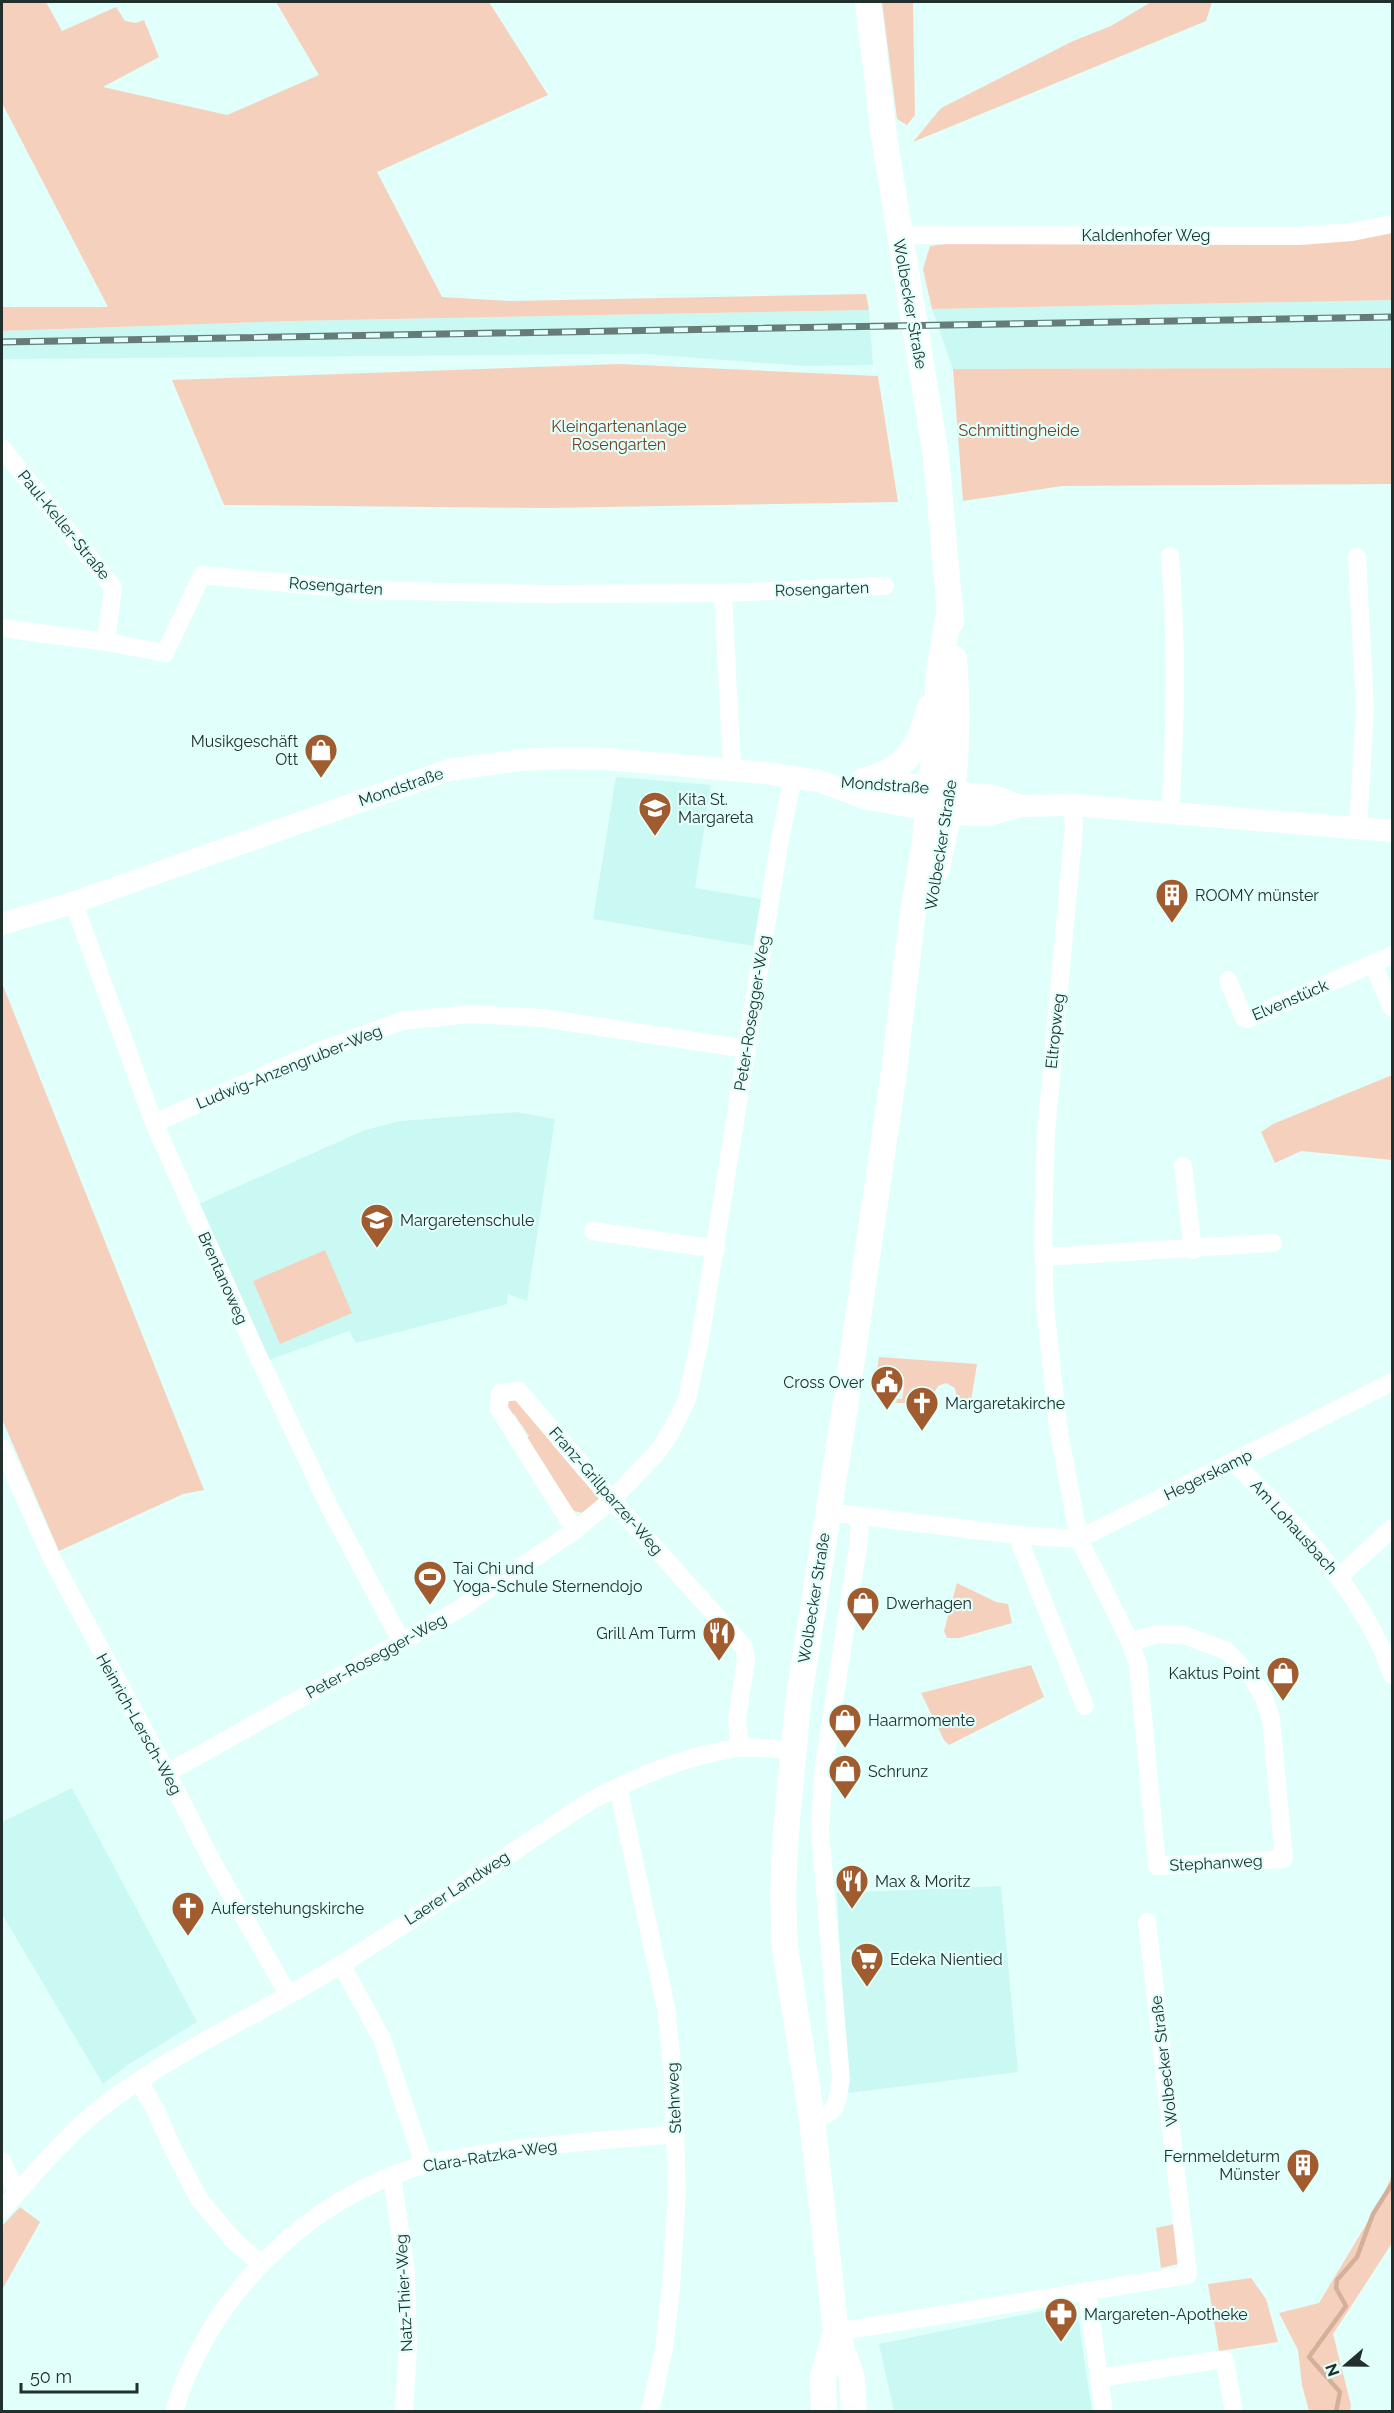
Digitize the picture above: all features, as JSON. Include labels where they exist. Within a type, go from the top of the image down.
[{"type":"main road","name":"Wolbecker Straße","points":[[854,2412],[852,2378],[836,2332],[812,2119],[785,1947],[783,1893],[793,1751],[828,1512],[893,1079],[928,922],[940,801],[957,707],[936,456],[884,136],[868,2]]},
{"type":"main road","name":"Wolbecker Straße","points":[[940,801],[939,672],[950,607]]},
{"type":"main road","points":[[863,781],[891,772],[912,753],[926,722],[939,672]]},
{"type":"main road","name":"Wolbecker Straße","points":[[824,2412],[823,2377],[836,2332]]},
{"type":"street","name":"Kaldenhofer Weg","points":[[899,235],[1299,236],[1352,232],[1392,224]]},
{"type":"street","name":"Paul-Keller-Straße","points":[[2,448],[113,587],[106,642]]},
{"type":"street","points":[[1170,556],[1175,664],[1174,747],[1170,812]]},
{"type":"street","points":[[1357,557],[1365,709],[1358,828]]},
{"type":"street","name":"Rosengarten","points":[[2,628],[106,642],[165,653],[202,574],[361,590],[545,594],[723,593],[885,586]]},
{"type":"street","points":[[723,593],[732,770]]},
{"type":"street","name":"Mondstraße","points":[[2,924],[72,903],[449,770],[520,760],[565,758],[732,770],[819,781],[863,781],[940,801]]},
{"type":"street","name":"Peter-Rosegger-Weg","points":[[167,1773],[458,1610],[575,1530],[612,1500],[659,1450],[687,1400],[700,1340],[779,845],[793,777]]},
{"type":"street","name":"Mondstraße","points":[[819,781],[864,798],[940,801]]},
{"type":"street","points":[[940,801],[987,815],[1021,806],[1072,805],[1392,831]]},
{"type":"street","name":"Eltropweg","points":[[1072,805],[1074,826],[1046,1133],[1044,1257],[1050,1367],[1078,1539]]},
{"type":"street","name":"Brentanoweg","points":[[72,903],[154,1123],[259,1358],[329,1506],[401,1641]]},
{"type":"street","name":"Elvenstück","points":[[1228,980],[1244,1018],[1248,1019],[1392,955]]},
{"type":"street","points":[[1373,964],[1392,1008]]},
{"type":"street","name":"Ludwig-Anzengruber-Weg","points":[[154,1123],[320,1051],[401,1021],[471,1014],[542,1018],[747,1049]]},
{"type":"street","points":[[1183,1166],[1193,1250]]},
{"type":"street","points":[[593,1231],[716,1249]]},
{"type":"street","points":[[1044,1257],[1273,1244]]},
{"type":"street","name":"Hegerskamp","points":[[828,1512],[1017,1535],[1078,1539],[1392,1382]]},
{"type":"street","name":"Franz-Grillparzer-Weg","points":[[575,1530],[499,1409],[500,1393],[519,1391],[612,1500],[744,1647],[746,1660],[737,1719],[740,1748]]},
{"type":"street","name":"Heinrich-Lersch-Weg","points":[[2,1448],[53,1561],[213,1863],[288,1994]]},
{"type":"street","name":"Am Lohausbach","points":[[1235,1462],[1317,1549],[1355,1598],[1389,1655],[1392,1675]]},
{"type":"street","points":[[812,2119],[826,2117],[832,2112],[841,2080],[820,1830],[824,1766],[859,1540],[860,1516]]},
{"type":"street","points":[[1339,1577],[1392,1528]]},
{"type":"street","points":[[1017,1535],[1084,1706]]},
{"type":"street","name":"Stephanweg","points":[[1078,1539],[1130,1642],[1138,1664],[1157,1866],[1284,1859],[1271,1719],[1264,1698],[1253,1679],[1227,1651],[1184,1635],[1157,1634],[1130,1642]]},
{"type":"street","name":"Laerer Landweg","points":[[2,2210],[63,2141],[105,2104],[219,2031],[341,1965],[590,1801],[618,1787],[680,1763],[740,1748],[793,1751]]},
{"type":"street","name":"Stehrweg","points":[[618,1787],[666,2008],[673,2073],[678,2192],[664,2348],[650,2412]]},
{"type":"street","name":"Wolbecker Straße","points":[[836,2332],[1188,2275],[1147,1922]]},
{"type":"street","points":[[341,1965],[382,2039],[424,2164]]},
{"type":"street","points":[[139,2081],[199,2199],[235,2242],[260,2263]]},
{"type":"street","name":"Clara-Ratzka-Weg","points":[[174,2412],[180,2393],[206,2336],[260,2263],[302,2226],[343,2200],[392,2176],[424,2164],[519,2148],[676,2134]]},
{"type":"street","points":[[2,2161],[17,2193]]},
{"type":"street","name":"Natz-Thier-Weg","points":[[392,2176],[406,2272],[408,2347],[404,2412]]},
{"type":"street","points":[[1087,2291],[1104,2412]]},
{"type":"street","points":[[1099,2378],[1218,2360],[1225,2361],[1234,2412]]},
{"type":"shaded area","points":[[1392,300],[1392,368],[953,369],[932,309]]},
{"type":"shaded area","points":[[869,310],[873,365],[804,366],[645,354],[2,359],[2,331],[291,321]]},
{"type":"shaded area","name":"Kita St. Margareta","points":[[616,777],[711,785],[695,888],[761,899],[753,946],[593,919]]},
{"type":"shaded area","name":"Margaretenschule","points":[[516,1112],[555,1119],[527,1301],[508,1294],[507,1304],[356,1343],[349,1331],[269,1360],[199,1204],[365,1130],[401,1121]]},
{"type":"shaded area","points":[[72,1788],[197,2022],[126,2066],[103,2084],[2,1914],[2,1822]]},
{"type":"shaded area","points":[[1001,1886],[1018,2072],[848,2093],[837,1893]]},
{"type":"shaded area","points":[[1076,2304],[1092,2411],[894,2411],[879,2344]]},
{"type":"green space","points":[[2,2],[46,2],[62,31],[116,7],[125,21],[136,23],[144,20],[159,57],[103,87],[227,115],[319,75],[276,2],[489,2],[548,95],[377,172],[442,297],[511,301],[866,294],[869,310],[291,321],[2,331],[2,307],[108,307],[2,103]]},
{"type":"green space","points":[[882,2],[913,2],[915,115],[907,125],[897,119]]},
{"type":"green space","points":[[1151,2],[1212,2],[1206,21],[913,142],[941,108],[1073,41],[1111,26]]},
{"type":"green space","points":[[1392,232],[1392,300],[932,309],[923,269],[930,246],[954,243]]},
{"type":"green space","name":"Kleingartenanlage Rosengarten","points":[[619,364],[878,376],[898,502],[548,508],[224,505],[172,380]]},
{"type":"green space","name":"Schmittingheide","points":[[1392,368],[1392,484],[1062,486],[963,501],[953,369]]},
{"type":"green space","points":[[2,983],[204,1490],[183,1494],[59,1551],[2,1419]]},
{"type":"green space","points":[[1392,1075],[1392,1160],[1301,1151],[1275,1163],[1261,1132],[1273,1124]]},
{"type":"green space","points":[[325,1250],[352,1313],[280,1344],[253,1281]]},
{"type":"green space","points":[[879,1357],[977,1364],[970,1407],[958,1403],[955,1388],[946,1383],[938,1386],[931,1398],[912,1398],[910,1403],[896,1403],[897,1399],[902,1399],[904,1387],[875,1383]]},
{"type":"green space","points":[[509,1400],[517,1400],[554,1441],[552,1444],[599,1499],[583,1513],[574,1511],[526,1440],[529,1436],[514,1414],[510,1417],[505,1404]]},
{"type":"green space","points":[[957,1583],[996,1602],[1008,1604],[1012,1623],[959,1638],[947,1638],[944,1631]]},
{"type":"green space","points":[[1031,1665],[1044,1697],[949,1745],[944,1740],[921,1693]]},
{"type":"green space","points":[[1392,2175],[1392,2243],[1333,2334],[1351,2405],[1350,2411],[1309,2411],[1302,2385],[1298,2350],[1279,2313],[1319,2303],[1382,2198]]},
{"type":"green space","points":[[20,2207],[40,2222],[2,2290],[2,2226]]},
{"type":"green space","points":[[1174,2224],[1178,2264],[1161,2268],[1156,2228]]},
{"type":"green space","points":[[1251,2278],[1266,2299],[1278,2342],[1219,2351],[1208,2284]]},
{"type":"waterway","points":[[1336,2412],[1340,2392],[1309,2357],[1346,2306],[1336,2288],[1337,2280],[1357,2257],[1373,2214],[1392,2184]]},
{"type":"railway","points":[[2,342],[1392,317]]},
{"type":"place","name":"Musikgeschäft Ott","points":[[321,779]]},
{"type":"place","name":"Kita St. Margareta","points":[[655,837]]},
{"type":"place","name":"ROOMY münster","points":[[1172,924]]},
{"type":"place","name":"Margaretenschule","points":[[377,1249]]},
{"type":"place","name":"Cross Over","points":[[887,1411]]},
{"type":"place","name":"Margaretakirche","points":[[922,1432]]},
{"type":"place","name":"Tai Chi und Yoga-Schule Sternendojo","points":[[430,1606]]},
{"type":"place","name":"Dwerhagen","points":[[863,1632]]},
{"type":"place","name":"Grill Am Turm","points":[[719,1662]]},
{"type":"place","name":"Kaktus Point","points":[[1283,1702]]},
{"type":"place","name":"Haarmomente","points":[[845,1749]]},
{"type":"place","name":"Schrunz","points":[[845,1800]]},
{"type":"place","name":"Max & Moritz","points":[[852,1910]]},
{"type":"place","name":"Auferstehungskirche","points":[[188,1937]]},
{"type":"place","name":"Edeka Nientied","points":[[867,1988]]},
{"type":"place","name":"Fernmeldeturm Münster","points":[[1303,2194]]},
{"type":"place","name":"Margareten-Apotheke","points":[[1061,2343]]}]
